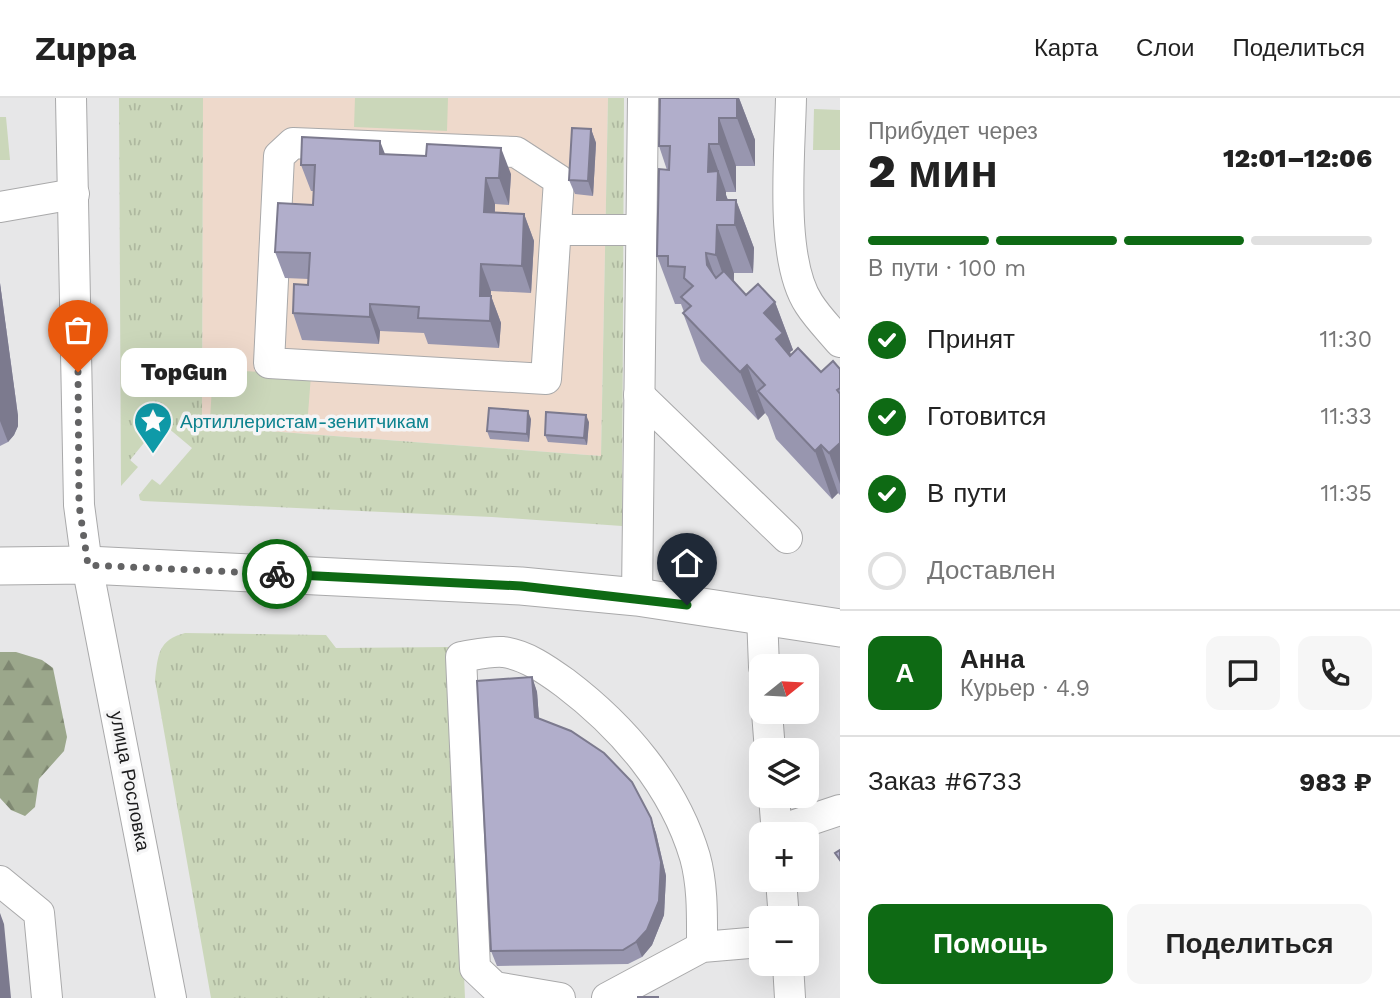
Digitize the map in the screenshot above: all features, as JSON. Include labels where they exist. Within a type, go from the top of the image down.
[{"type":"main road","points":[[0,566],[88,565],[521,586],[637,597],[840,628]]},
{"type":"street","name":"улица Рословка","points":[[71,98],[79,505],[88,565],[171,998]]},
{"type":"street","points":[[637,597],[643,98]]},
{"type":"street","points":[[791,98],[789,237],[797,275],[808,303],[840,342]]},
{"type":"street","points":[[293,143],[516,152],[559,180],[557,230],[546,379],[269,363],[279,156],[293,143]]},
{"type":"street","points":[[0,207],[74,194]]},
{"type":"street","points":[[557,230],[641,230]]},
{"type":"street","points":[[639,395],[787,538]]},
{"type":"street","points":[[762,615],[764,654]]},
{"type":"street","points":[[560,998],[495,987],[475,968],[461,657],[502,652],[529,659],[598,708],[642,757],[673,804],[695,857],[702,901],[702,947]]},
{"type":"street","points":[[807,822],[840,810]]},
{"type":"street","points":[[0,881],[39,914],[47,998]]},
{"type":"street","points":[[607,998],[702,947],[749,943]]},
{"type":"street","points":[[789,976],[790,998]]},
{"type":"shaded area","points":[[203,98],[608,98],[601,456],[202,426]]},
{"type":"green space","points":[[119,98],[203,98],[202,426],[601,456],[608,98],[624,98],[622,526],[492,517],[143,501],[139,495],[152,479],[160,485],[192,448],[161,422],[130,460],[138,467],[121,486]]},
{"type":"green space","points":[[355,98],[448,98],[447,131],[354,127]]},
{"type":"green space","points":[[814,109],[840,110],[840,150],[813,150]]},
{"type":"green space","points":[[0,117],[6,117],[10,160],[0,160]]},
{"type":"green space","points":[[213,369],[311,375],[307,427],[210,420]]},
{"type":"green space","points":[[185,633],[326,635],[336,648],[450,647],[465,998],[211,998],[155,680],[164,644]]},
{"type":"green space","points":[[0,652],[16,652],[42,660],[53,668],[67,737],[64,751],[39,779],[35,807],[25,816],[11,810],[0,798]]},
{"type":"building","points":[[660,98],[737,98],[737,118],[719,118],[719,144],[709,144],[708,172],[718,171],[717,200],[736,200],[735,225],[717,225],[716,255],[706,253],[707,265],[716,278],[724,271],[746,295],[758,284],[775,302],[764,313],[783,333],[776,339],[790,356],[798,348],[821,372],[833,361],[840,369],[840,388],[837,390],[840,394],[840,443],[829,453],[821,445],[815,451],[758,391],[765,385],[747,365],[740,372],[683,313],[691,306],[681,297],[693,286],[684,278],[685,267],[668,266],[668,256],[657,256],[659,169],[669,170],[670,146],[659,146]]},
{"type":"building","points":[[572,128],[591,129],[588,181],[569,180]]},
{"type":"building","points":[[302,137],[380,141],[380,154],[426,156],[427,144],[501,148],[499,178],[486,178],[484,212],[524,214],[522,266],[481,264],[480,296],[491,296],[490,321],[418,318],[419,307],[370,304],[370,317],[293,313],[294,284],[308,285],[310,253],[275,252],[278,203],[313,205],[315,165],[301,165]]},
{"type":"building","points":[[489,408],[528,411],[527,434],[487,431]]},
{"type":"building","points":[[546,412],[586,415],[584,438],[545,435]]},
{"type":"building","points":[[532,677],[535,717],[571,731],[604,753],[632,782],[651,818],[661,862],[659,901],[647,930],[636,942],[623,950],[491,951],[477,681]]},
{"type":"way so far","points":[[78,372],[79,505],[88,565],[277,574]]},
{"type":"place","name":"TopGun","points":[[78,372]]},
{"type":"place","name":"Артиллеристам-зенитчикам","points":[[153,455]]},
{"type":"route","points":[[277,574],[521,586],[637,597],[687,605]]}]
